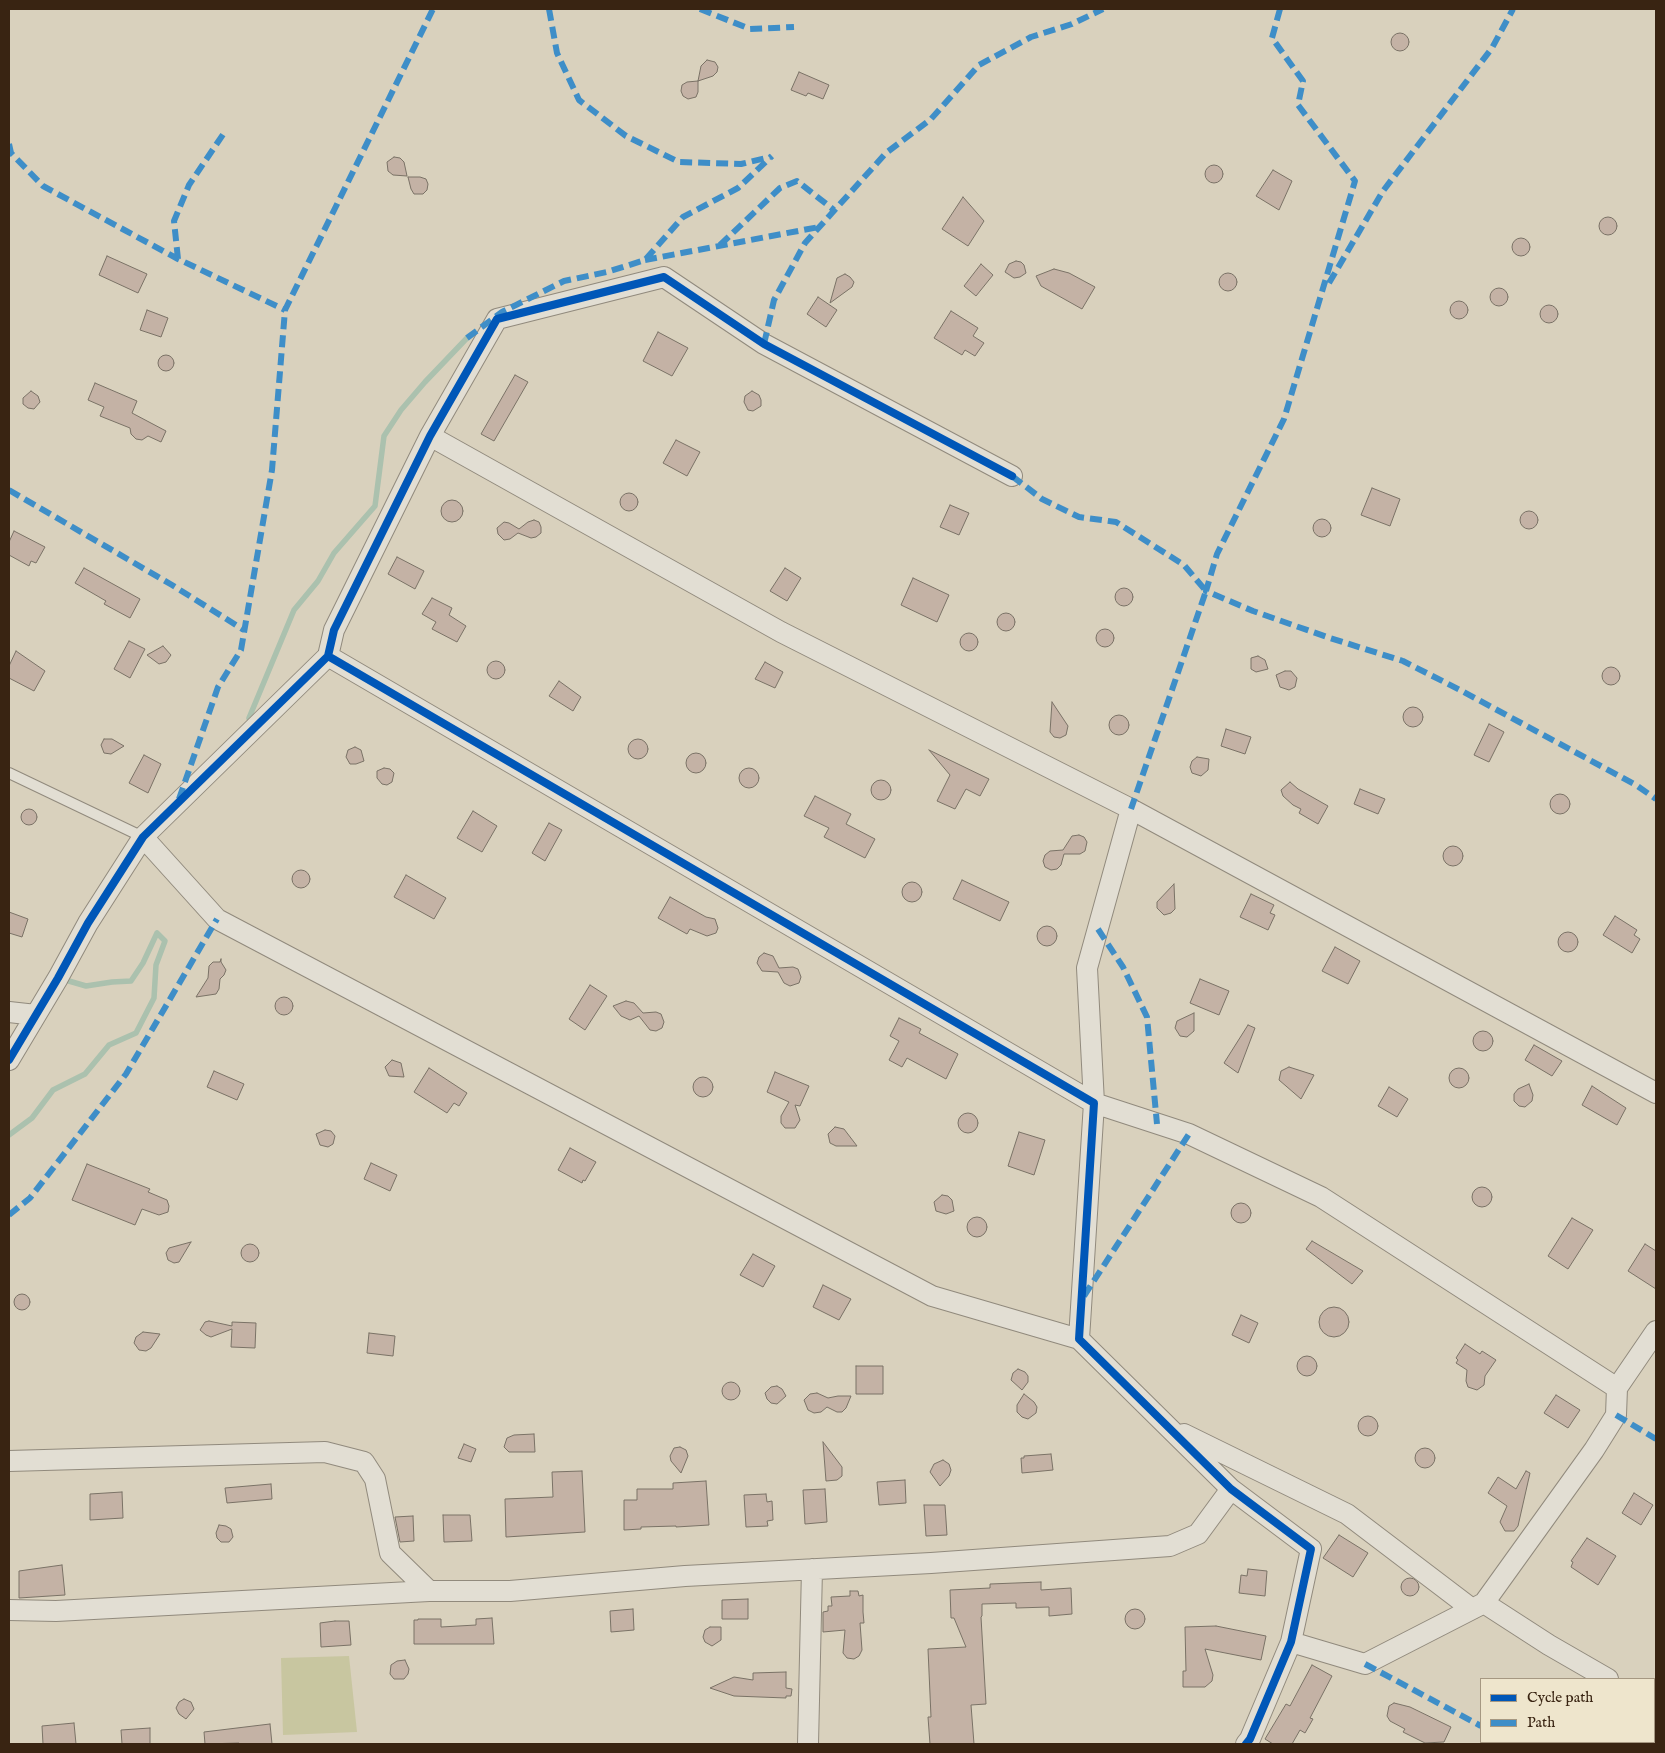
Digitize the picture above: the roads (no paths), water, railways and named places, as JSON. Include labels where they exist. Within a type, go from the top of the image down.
[{"type":"street","points":[[9,1060],[88,923],[143,836],[328,656],[334,630],[430,436],[497,319],[664,277],[764,344],[1012,476]]},
{"type":"street","points":[[430,436],[781,632],[1131,810],[1656,1093]]},
{"type":"street","points":[[328,656],[1094,1103],[1189,1134],[1321,1197],[1617,1388]]},
{"type":"street","points":[[1079,1339],[1094,1103],[1087,968],[1131,810]]},
{"type":"street","points":[[143,836],[217,919],[226,924],[932,1296],[1079,1339],[1231,1488],[1311,1548],[1292,1642],[1250,1739],[1246,1744]]},
{"type":"street","points":[[9,1012],[36,1015]]},
{"type":"street","points":[[1292,1642],[1365,1664],[1478,1606],[1603,1436],[1616,1415],[1617,1388],[1656,1331]]},
{"type":"street","points":[[1168,1427],[1347,1514],[1478,1606],[1606,1678]]},
{"type":"street","points":[[9,1461],[325,1452],[364,1462],[375,1479],[390,1552],[429,1591]]},
{"type":"street","points":[[9,1610],[56,1611],[429,1591],[510,1591],[685,1576],[931,1563],[1170,1546],[1198,1534],[1231,1488]]},
{"type":"street","points":[[808,1744],[812,1569]]},
{"type":"lane","points":[[9,773],[143,836]]},
{"type":"waterway","points":[[249,718],[294,610],[318,581],[334,553],[375,506],[384,436],[401,410],[467,338]]},
{"type":"waterway","points":[[9,1135],[32,1118],[53,1090],[85,1074],[109,1045],[136,1033],[154,998],[156,965],[165,941],[157,933],[143,963],[131,981],[86,986],[62,979]]}]
